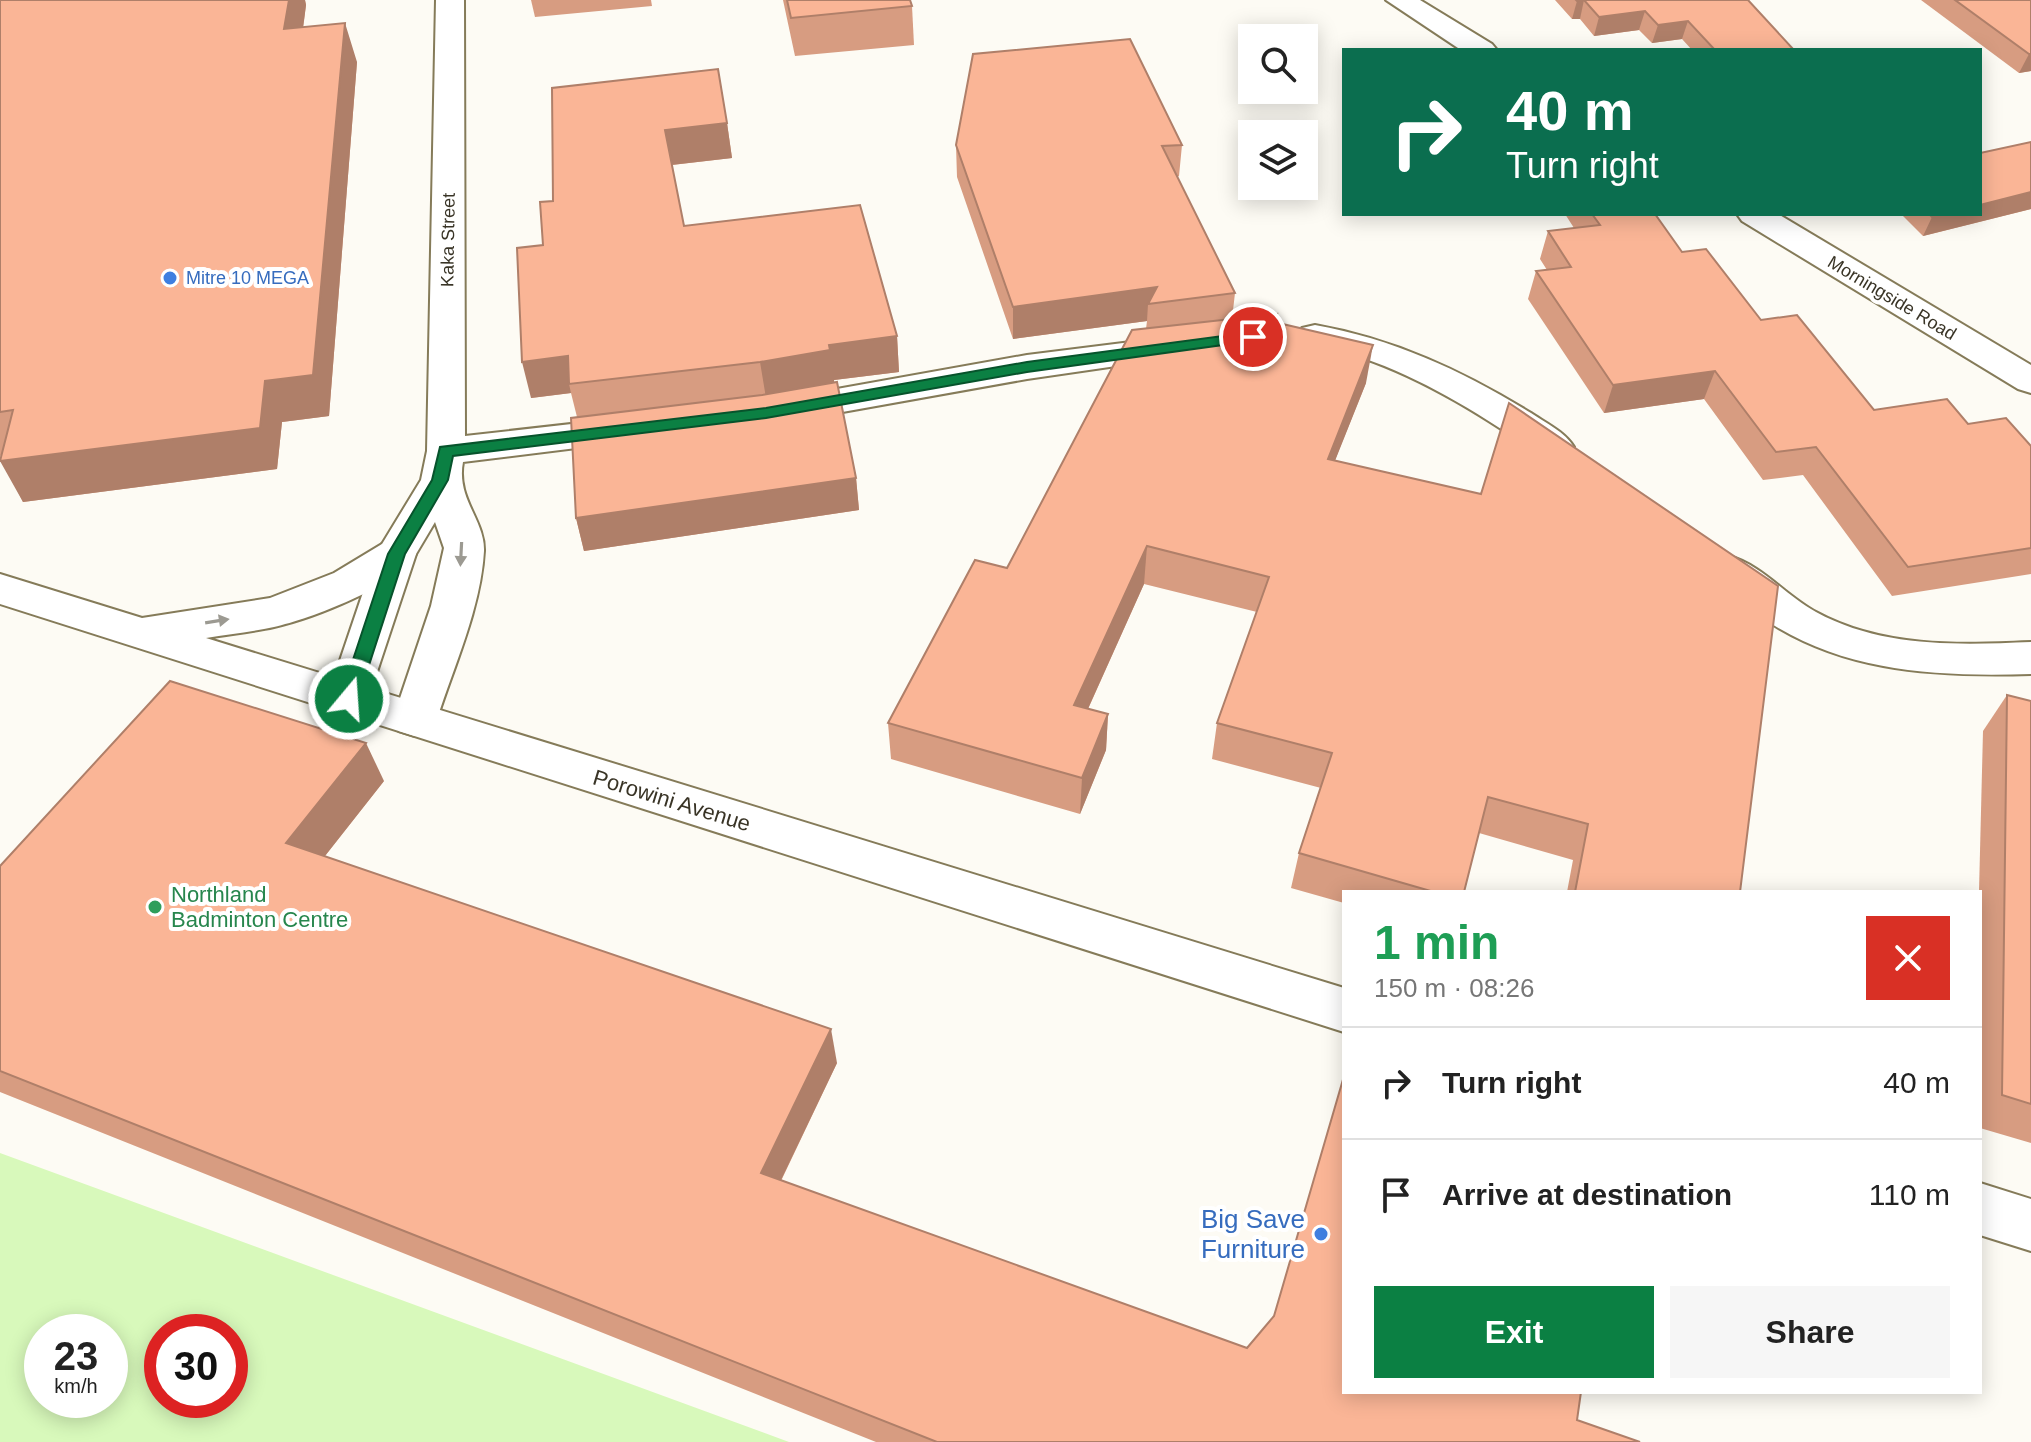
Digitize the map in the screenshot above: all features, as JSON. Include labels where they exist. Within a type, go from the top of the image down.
[{"type":"street","name":"Kaka Street","points":[[415,719],[452,606],[464,548],[443,466],[450,0]]},
{"type":"street","points":[[1400,0],[1479,48]]},
{"type":"street","name":"Morningside Road","points":[[1757,216],[2031,381]]},
{"type":"street","points":[[1277,335],[1355,344],[1422,369],[1544,440],[1582,466]]},
{"type":"street","points":[[751,415],[1027,367],[1208,343]]},
{"type":"street","points":[[349,699],[396,554],[443,466],[673,424]]},
{"type":"street","points":[[1697,546],[1802,624],[1840,641],[1912,657],[2031,658]]},
{"type":"street","points":[[140,632],[275,612],[349,583],[396,554]]},
{"type":"street","name":"Porowini Avenue","points":[[0,589],[1342,1009]]},
{"type":"street","points":[[1982,1210],[2031,1225]]},
{"type":"green space","points":[[0,1153],[789,1442],[0,1442]]},
{"type":"building","name":"Mitre 10 MEGA","points":[[0,0],[289,0],[284,29],[345,23],[313,375],[265,381],[260,428],[0,461],[13,410],[0,412]]},
{"type":"building","points":[[787,0],[910,0],[912,6],[791,18]]},
{"type":"building","points":[[1584,0],[1748,0],[1792,48],[1713,48],[1688,21],[1658,25],[1645,11],[1599,17]]},
{"type":"building","points":[[1955,0],[2031,0],[2031,54],[2029,54]]},
{"type":"building","points":[[1130,39],[1182,145],[1162,146],[1235,293],[1148,304],[1157,287],[1013,307],[956,145],[973,54]]},
{"type":"building","points":[[718,69],[727,123],[665,130],[684,226],[860,205],[897,336],[829,345],[830,350],[760,362],[569,384],[568,356],[522,362],[517,248],[543,245],[540,202],[553,201],[552,88]]},
{"type":"building","points":[[2031,142],[2031,192],[1982,204],[1982,153]]},
{"type":"building","points":[[1593,216],[1656,216],[1682,252],[1706,249],[1761,320],[1797,315],[1874,410],[1947,399],[1968,424],[2006,418],[2031,446],[2031,548],[1908,567],[1816,447],[1776,452],[1715,371],[1613,385],[1536,271],[1571,267],[1548,231],[1600,225]]},
{"type":"building","points":[[1277,314],[1274,322],[1373,345],[1328,459],[1481,494],[1509,403],[1778,586],[1740,890],[1575,890],[1588,824],[1488,797],[1465,890],[1427,890],[1299,853],[1332,753],[1217,723],[1269,577],[1147,546],[1074,705],[1108,714],[1082,778],[888,723],[975,560],[1007,568],[1132,330]]},
{"type":"building","points":[[837,382],[856,478],[576,518],[571,418],[762,395]]},
{"type":"building","points":[[170,681],[366,743],[286,843],[831,1029],[761,1173],[1247,1348],[1274,1316],[1342,1083],[1342,1394],[1581,1394],[1577,1420],[1640,1442],[937,1442],[0,1071],[0,866]]},
{"type":"building","points":[[2007,695],[2031,701],[2031,1104],[2002,1095]]},
{"type":"place","name":"Mitre 10 MEGA","points":[[170,278]]},
{"type":"place","name":"Northland Badminton Centre","points":[[155,907]]},
{"type":"place","name":"Big Save Furniture","points":[[1321,1234]]},
{"type":"route","points":[[349,699],[396,554],[440,480],[446,451],[766,413],[1027,367],[1253,337]]}]
